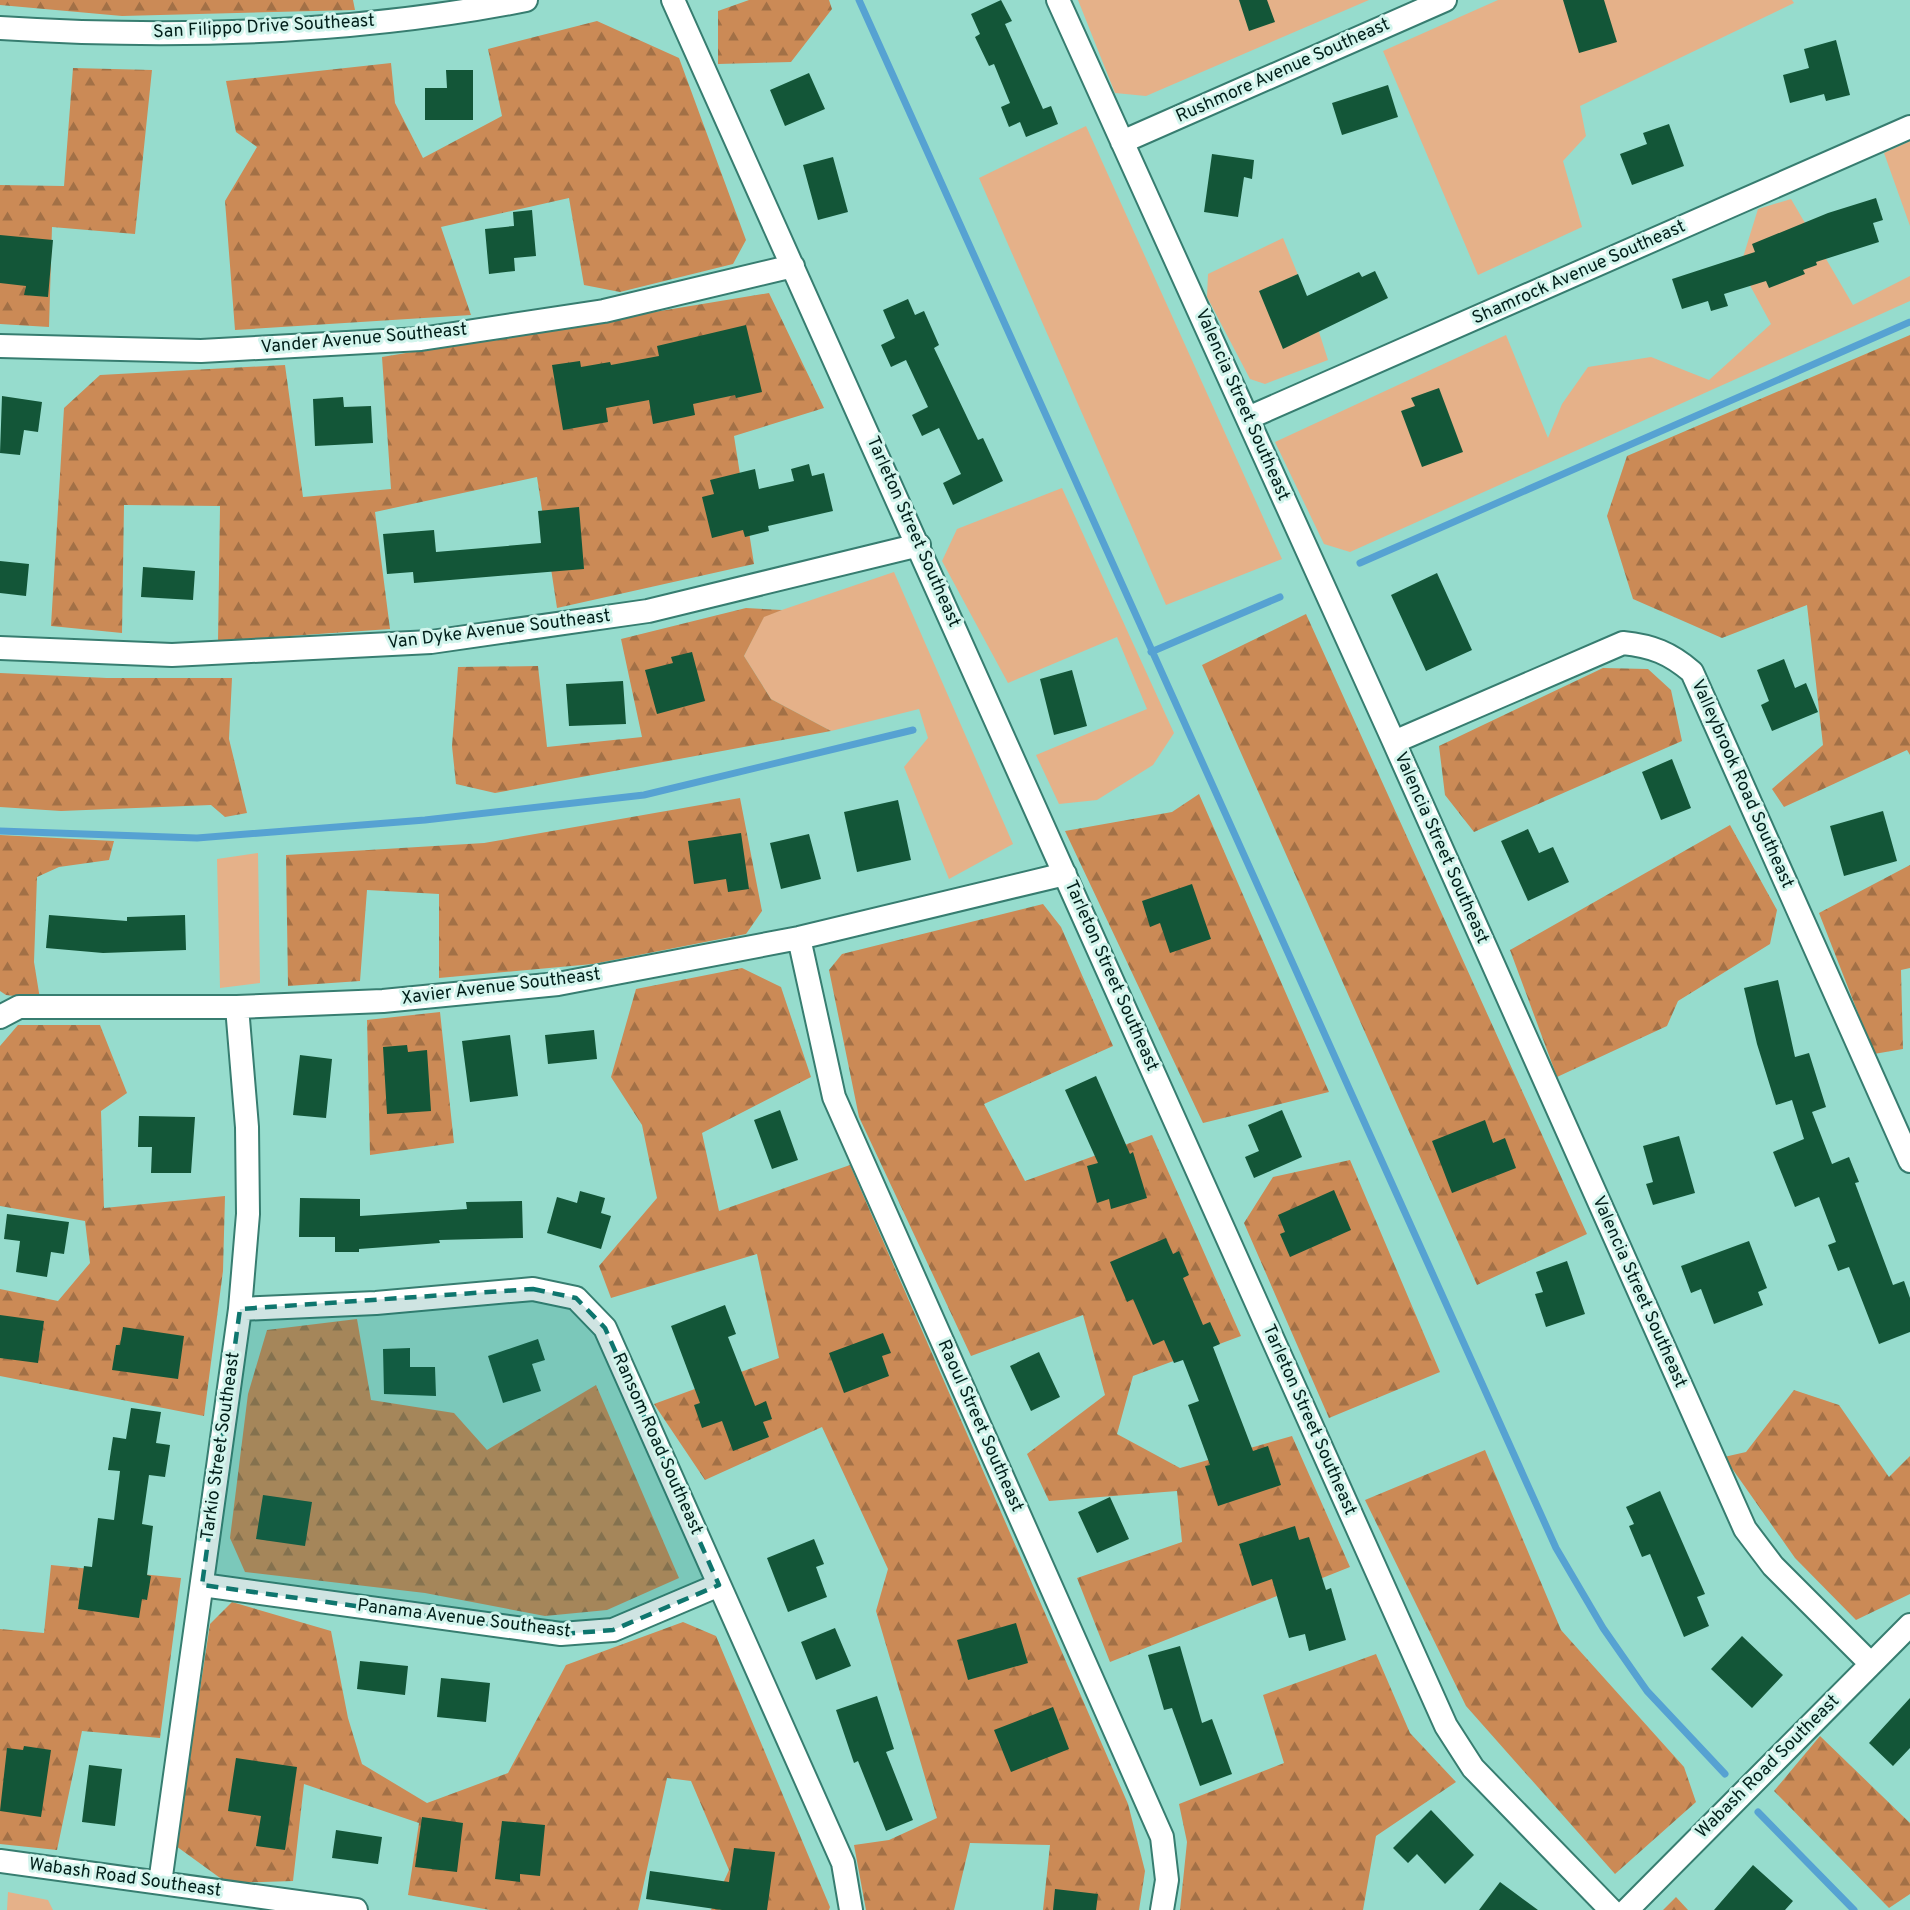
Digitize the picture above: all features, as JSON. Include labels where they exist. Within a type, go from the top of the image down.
[{"type":"street","name":"San Filippo Drive Southeast","points":[[0,28],[81,33],[199,33],[361,23],[526,0]]},
{"type":"street","name":"Tarleton Street Southeast","points":[[673,0],[1446,1726],[1473,1768],[1611,1910]]},
{"type":"street","name":"Valencia Street Southeast","points":[[1058,0],[1394,742],[1745,1529],[1773,1566],[1871,1664]]},
{"type":"street","name":"Rushmore Avenue Southeast","points":[[1122,142],[1444,0]]},
{"type":"street","name":"Shamrock Avenue Southeast","points":[[1248,418],[1910,127]]},
{"type":"street","name":"Vander Avenue Southeast","points":[[0,346],[201,351],[421,339],[604,311],[793,266]]},
{"type":"street","name":"Van Dyke Avenue Southeast","points":[[0,648],[171,655],[431,642],[648,611],[919,545]]},
{"type":"street","name":"Valleybrook Road Southeast","points":[[1394,742],[1623,643],[1649,646],[1672,656],[1692,672],[1905,1139],[1910,1161]]},
{"type":"street","name":"Xavier Avenue Southeast","points":[[0,1017],[19,1007],[237,1007],[383,1001],[558,984],[799,938],[1065,874]]},
{"type":"street","name":"Raoul Street Southeast","points":[[799,938],[834,1097],[1162,1837],[1167,1881],[1162,1910]]},
{"type":"street","name":"Tarkio Street Southeast","points":[[160,1883],[240,1309],[248,1214],[247,1127],[237,1007]]},
{"type":"street","name":"Ransom Road Southeast","points":[[240,1309],[376,1303],[533,1289],[576,1298],[605,1328],[843,1863],[851,1910]]},
{"type":"street","name":"Panama Avenue Southeast","points":[[202,1585],[561,1634],[613,1630],[719,1585]]},
{"type":"street","name":"Wabash Road Southeast","points":[[1627,1910],[1910,1625]]},
{"type":"street","name":"Wabash Road Southeast","points":[[0,1861],[356,1910]]},
{"type":"highlighted area","points":[[533,1289],[576,1298],[605,1328],[719,1585],[613,1630],[561,1634],[202,1585],[240,1309]]},
{"type":"shaded area","points":[[1078,0],[1369,0],[1146,96],[1115,93]]},
{"type":"shaded area","points":[[1498,0],[1792,0],[1794,3],[1580,106],[1586,136],[1563,161],[1582,227],[1478,275],[1383,51]]},
{"type":"shaded area","points":[[1086,126],[1282,559],[1166,605],[979,178]]},
{"type":"shaded area","points":[[1910,141],[1910,226],[1884,153]]},
{"type":"shaded area","points":[[1791,199],[1853,305],[1910,276],[1910,301],[1350,552],[1324,544],[1275,442],[1506,335],[1548,438],[1562,404],[1588,367],[1651,357],[1709,380],[1771,324],[1740,267],[1758,209]]},
{"type":"shaded area","points":[[1283,238],[1311,307],[1328,360],[1265,384],[1250,379],[1207,297],[1208,274]]},
{"type":"shaded area","points":[[1062,488],[1174,733],[1153,765],[1097,800],[1059,804],[1036,755],[1147,709],[1117,637],[1008,683],[942,561],[957,529]]},
{"type":"shaded area","points":[[894,572],[1013,844],[949,879],[904,767],[928,738],[919,709],[831,731],[771,699],[744,656],[764,616]]},
{"type":"shaded area","points":[[258,853],[260,983],[220,988],[217,859]]},
{"type":"shaded area","points":[[8,1892],[48,1900],[53,1910],[7,1910]]},
{"type":"green space","points":[[0,0],[353,0],[355,10],[122,16],[0,5]]},
{"type":"green space","points":[[749,0],[829,0],[832,9],[791,62],[718,64],[718,11]]},
{"type":"green space","points":[[597,21],[679,58],[746,240],[733,264],[620,292],[584,285],[569,198],[441,227],[471,315],[235,330],[225,201],[257,147],[236,132],[226,81],[391,63],[395,103],[423,158],[502,116],[488,49]]},
{"type":"green space","points":[[73,68],[152,70],[135,234],[52,227],[49,327],[0,324],[0,185],[64,186]]},
{"type":"green space","points":[[769,293],[824,408],[734,436],[754,564],[557,608],[537,477],[375,512],[390,629],[218,641],[220,506],[124,505],[122,633],[51,626],[64,408],[100,375],[285,365],[303,497],[391,489],[382,357]]},
{"type":"green space","points":[[1910,335],[1910,755],[1907,750],[1784,807],[1772,789],[1823,745],[1807,605],[1722,638],[1633,599],[1607,516],[1627,456]]},
{"type":"green space","points":[[746,608],[782,610],[764,617],[744,656],[771,699],[831,731],[495,793],[456,784],[452,746],[458,667],[538,666],[547,747],[642,737],[621,639]]},
{"type":"green space","points":[[1306,614],[1587,1234],[1477,1285],[1202,665]]},
{"type":"green space","points":[[1603,668],[1648,669],[1671,690],[1682,741],[1474,832],[1445,795],[1439,746]]},
{"type":"green space","points":[[0,673],[107,678],[232,678],[229,739],[247,813],[225,817],[211,805],[61,811],[0,807]]},
{"type":"green space","points":[[1199,794],[1329,1092],[1203,1123],[1065,831],[1172,812]]},
{"type":"green space","points":[[740,798],[762,911],[746,934],[593,964],[439,978],[439,894],[367,890],[360,981],[288,986],[286,855],[484,843]]},
{"type":"green space","points":[[1730,825],[1777,910],[1770,944],[1678,1001],[1667,1026],[1557,1077],[1510,950]]},
{"type":"green space","points":[[0,835],[114,841],[109,860],[59,867],[37,877],[34,962],[40,999],[6,995],[0,991]]},
{"type":"green space","points":[[1910,865],[1910,968],[1901,970],[1903,1049],[1874,1054],[1819,913]]},
{"type":"green space","points":[[1043,904],[1061,927],[1113,1046],[984,1104],[1025,1181],[1152,1135],[1241,1336],[1133,1376],[1117,1434],[1180,1468],[1292,1436],[1350,1567],[1110,1662],[1077,1578],[1182,1542],[1177,1491],[1049,1501],[1027,1454],[1105,1395],[1083,1315],[971,1356],[859,1117],[829,970],[842,954]]},
{"type":"green space","points":[[742,968],[781,987],[811,1077],[702,1133],[719,1211],[850,1165],[1128,1804],[1145,1871],[1139,1910],[1043,1910],[1050,1845],[970,1843],[954,1910],[866,1910],[854,1845],[889,1840],[937,1818],[876,1611],[888,1569],[822,1427],[705,1480],[654,1404],[779,1358],[757,1254],[611,1298],[599,1266],[657,1198],[642,1125],[611,1077],[636,989]]},
{"type":"green space","points":[[440,1012],[454,1143],[370,1155],[367,1020]]},
{"type":"green space","points":[[18,1025],[100,1025],[127,1093],[101,1111],[104,1208],[225,1196],[223,1271],[204,1416],[0,1376],[0,1289],[58,1301],[90,1263],[85,1221],[0,1206],[0,1046]]},
{"type":"green space","points":[[1350,1160],[1440,1372],[1329,1418],[1244,1223],[1273,1177]]},
{"type":"green space","points":[[357,1319],[371,1400],[454,1413],[487,1450],[596,1385],[679,1578],[607,1610],[545,1616],[425,1593],[245,1572],[230,1538],[248,1394],[267,1330]]},
{"type":"green space","points":[[1794,1390],[1839,1405],[1889,1477],[1910,1456],[1910,1594],[1856,1620],[1795,1558],[1724,1457],[1746,1452]]},
{"type":"green space","points":[[1485,1450],[1561,1630],[1684,1767],[1696,1802],[1615,1874],[1466,1706],[1365,1500]]},
{"type":"green space","points":[[51,1565],[181,1578],[160,1738],[82,1731],[57,1850],[0,1844],[0,1629],[44,1633]]},
{"type":"green space","points":[[232,1602],[331,1631],[348,1718],[362,1764],[427,1803],[508,1773],[566,1665],[683,1622],[716,1636],[830,1907],[829,1910],[711,1910],[729,1870],[691,1781],[667,1778],[638,1910],[490,1910],[408,1895],[419,1823],[304,1784],[293,1881],[227,1883],[176,1846],[210,1624]]},
{"type":"green space","points":[[1376,1654],[1410,1733],[1456,1782],[1376,1836],[1363,1910],[1180,1910],[1187,1842],[1179,1804],[1284,1763],[1263,1695]]},
{"type":"green space","points":[[1820,1736],[1910,1823],[1910,1894],[1889,1908],[1774,1791]]},
{"type":"green space","points":[[1676,1897],[1688,1910],[1663,1910]]},
{"type":"building","points":[[1001,0],[1012,21],[1005,24],[1043,109],[1051,106],[1058,124],[1026,137],[1020,122],[1009,127],[1001,107],[1010,103],[994,64],[989,66],[975,37],[980,34],[971,14]]},
{"type":"building","points":[[1239,0],[1267,0],[1275,22],[1249,31]]},
{"type":"building","points":[[1563,0],[1604,0],[1617,42],[1579,53]]},
{"type":"building","points":[[1836,40],[1850,95],[1826,101],[1824,94],[1790,103],[1783,75],[1809,68],[1804,49]]},
{"type":"building","points":[[446,70],[473,70],[473,120],[425,120],[425,88],[447,88]]},
{"type":"building","points":[[809,73],[825,109],[785,126],[770,90]]},
{"type":"building","points":[[1388,85],[1398,117],[1342,135],[1332,103]]},
{"type":"building","points":[[1669,124],[1684,166],[1632,185],[1620,154],[1647,144],[1643,133]]},
{"type":"building","points":[[1212,154],[1254,160],[1252,179],[1244,177],[1238,217],[1204,212]]},
{"type":"building","points":[[833,157],[848,212],[818,220],[803,165]]},
{"type":"building","points":[[1876,198],[1883,220],[1873,223],[1879,242],[1816,262],[1817,265],[1803,270],[1805,274],[1769,288],[1766,281],[1724,294],[1728,306],[1711,311],[1708,301],[1682,309],[1672,279],[1755,252],[1752,244],[1828,213]]},
{"type":"building","points":[[532,210],[536,256],[514,258],[515,271],[489,274],[485,229],[514,226],[513,212]]},
{"type":"building","points":[[0,235],[53,240],[48,297],[24,295],[26,286],[0,283]]},
{"type":"building","points":[[1375,271],[1388,298],[1283,349],[1259,291],[1298,274],[1307,296],[1359,272],[1362,277]]},
{"type":"building","points":[[908,299],[915,315],[924,311],[939,345],[934,348],[978,440],[983,438],[1003,481],[953,505],[943,483],[961,474],[939,428],[922,436],[912,415],[928,407],[906,360],[891,367],[881,345],[895,338],[883,310]]},
{"type":"building","points":[[746,325],[762,392],[693,404],[695,415],[653,424],[649,400],[606,408],[608,422],[563,430],[552,365],[580,361],[581,367],[610,362],[611,365],[659,356],[657,346]]},
{"type":"building","points":[[1439,388],[1463,452],[1422,467],[1401,411],[1415,406],[1411,398]]},
{"type":"building","points":[[2,396],[42,402],[38,432],[24,430],[20,455],[0,453]]},
{"type":"building","points":[[343,397],[344,407],[371,406],[373,443],[315,446],[313,399]]},
{"type":"building","points":[[809,464],[812,476],[824,473],[833,511],[768,526],[769,531],[745,537],[743,530],[712,538],[702,497],[714,494],[710,480],[755,469],[759,489],[794,481],[791,469]]},
{"type":"building","points":[[579,507],[584,569],[414,583],[413,572],[387,574],[383,534],[434,530],[436,552],[541,543],[538,511]]},
{"type":"building","points":[[0,561],[29,564],[26,596],[0,593]]},
{"type":"building","points":[[143,567],[195,571],[193,600],[141,597]]},
{"type":"building","points":[[1437,573],[1472,650],[1426,671],[1391,595]]},
{"type":"building","points":[[692,652],[705,701],[657,714],[645,670],[673,663],[671,657]]},
{"type":"building","points":[[1784,659],[1795,688],[1806,683],[1818,712],[1772,731],[1761,705],[1769,701],[1757,670]]},
{"type":"building","points":[[1072,670],[1087,726],[1054,735],[1040,679]]},
{"type":"building","points":[[623,681],[626,724],[569,726],[566,684]]},
{"type":"building","points":[[1672,759],[1691,808],[1661,820],[1642,772]]},
{"type":"building","points":[[898,800],[911,860],[857,872],[844,812]]},
{"type":"building","points":[[1883,811],[1897,861],[1844,876],[1830,826]]},
{"type":"building","points":[[1528,829],[1539,853],[1553,847],[1569,882],[1528,901],[1501,841]]},
{"type":"building","points":[[741,833],[749,889],[728,892],[726,879],[694,884],[688,841]]},
{"type":"building","points":[[809,834],[821,879],[781,889],[770,843]]},
{"type":"building","points":[[1192,884],[1211,939],[1170,953],[1160,923],[1150,927],[1142,901]]},
{"type":"building","points":[[49,915],[127,921],[127,917],[185,915],[186,950],[103,953],[46,948]]},
{"type":"building","points":[[1778,980],[1795,1057],[1809,1053],[1826,1107],[1812,1112],[1832,1164],[1849,1157],[1859,1182],[1855,1183],[1893,1285],[1904,1281],[1910,1298],[1910,1332],[1879,1344],[1849,1267],[1838,1271],[1828,1245],[1836,1242],[1819,1197],[1795,1207],[1773,1152],[1804,1139],[1792,1100],[1776,1105],[1757,1044],[1744,988]]},
{"type":"building","points":[[594,1030],[597,1059],[548,1064],[545,1035]]},
{"type":"building","points":[[510,1035],[518,1096],[470,1102],[462,1041]]},
{"type":"building","points":[[407,1045],[408,1052],[427,1050],[431,1111],[387,1114],[383,1047]]},
{"type":"building","points":[[300,1055],[332,1059],[326,1118],[293,1115]]},
{"type":"building","points":[[1096,1076],[1130,1154],[1133,1152],[1147,1198],[1111,1209],[1109,1199],[1097,1203],[1087,1166],[1098,1163],[1065,1090]]},
{"type":"building","points":[[780,1110],[798,1160],[772,1169],[754,1120]]},
{"type":"building","points":[[1282,1110],[1302,1157],[1254,1178],[1245,1157],[1259,1151],[1248,1125]]},
{"type":"building","points":[[139,1116],[195,1117],[191,1173],[151,1173],[152,1147],[138,1147]]},
{"type":"building","points":[[1485,1120],[1493,1143],[1505,1138],[1516,1168],[1452,1193],[1432,1141]]},
{"type":"building","points":[[1679,1136],[1695,1193],[1653,1205],[1646,1184],[1653,1182],[1643,1146]]},
{"type":"building","points":[[1334,1190],[1351,1230],[1290,1257],[1280,1234],[1285,1232],[1278,1215]]},
{"type":"building","points":[[580,1191],[605,1198],[601,1213],[611,1216],[601,1249],[547,1233],[557,1197],[577,1203]]},
{"type":"building","points":[[300,1198],[360,1199],[360,1216],[467,1209],[466,1202],[522,1201],[523,1238],[439,1240],[440,1243],[359,1249],[359,1252],[335,1252],[335,1237],[299,1237]]},
{"type":"building","points":[[7,1214],[69,1222],[64,1254],[51,1252],[47,1277],[16,1272],[20,1241],[4,1239]]},
{"type":"building","points":[[1166,1238],[1173,1254],[1179,1251],[1189,1275],[1183,1278],[1203,1325],[1210,1322],[1220,1344],[1213,1347],[1253,1451],[1268,1446],[1281,1485],[1218,1506],[1205,1466],[1210,1465],[1188,1405],[1199,1401],[1183,1360],[1174,1363],[1164,1340],[1153,1345],[1133,1299],[1127,1302],[1110,1262]]},
{"type":"building","points":[[1749,1241],[1767,1288],[1758,1292],[1763,1305],[1714,1324],[1701,1289],[1691,1293],[1681,1266]]},
{"type":"building","points":[[1567,1261],[1585,1314],[1546,1327],[1535,1294],[1543,1292],[1536,1272]]},
{"type":"building","points":[[725,1305],[736,1334],[728,1337],[755,1406],[766,1401],[772,1419],[763,1422],[769,1437],[733,1451],[722,1421],[702,1428],[694,1405],[700,1403],[671,1326]]},
{"type":"building","points":[[0,1315],[44,1321],[38,1363],[0,1358]]},
{"type":"building","points":[[123,1327],[184,1336],[178,1379],[112,1370],[116,1345],[120,1345]]},
{"type":"building","points":[[883,1333],[891,1353],[882,1356],[889,1376],[844,1393],[829,1353]]},
{"type":"building","points":[[538,1339],[545,1360],[532,1364],[541,1391],[503,1403],[488,1356]]},
{"type":"building","points":[[410,1348],[410,1367],[435,1367],[436,1396],[384,1394],[383,1349]]},
{"type":"building","points":[[1039,1352],[1060,1397],[1031,1411],[1010,1366]]},
{"type":"building","points":[[131,1408],[161,1412],[156,1443],[170,1445],[165,1477],[149,1475],[142,1524],[153,1526],[147,1575],[151,1576],[147,1600],[142,1599],[139,1618],[78,1609],[84,1566],[92,1567],[98,1518],[114,1520],[120,1471],[108,1470],[113,1437],[126,1439]]},
{"type":"building","points":[[1660,1491],[1705,1594],[1697,1597],[1709,1626],[1684,1637],[1650,1554],[1642,1557],[1629,1526],[1634,1524],[1626,1507]]},
{"type":"building","points":[[263,1495],[312,1502],[305,1546],[256,1539]]},
{"type":"building","points":[[1110,1497],[1129,1539],[1097,1553],[1078,1512]]},
{"type":"building","points":[[1295,1526],[1299,1540],[1309,1537],[1326,1590],[1331,1588],[1346,1640],[1309,1651],[1305,1634],[1289,1638],[1272,1579],[1252,1586],[1239,1544]]},
{"type":"building","points":[[814,1539],[824,1564],[816,1567],[827,1597],[788,1612],[767,1558]]},
{"type":"building","points":[[1016,1623],[1028,1663],[968,1680],[957,1640]]},
{"type":"building","points":[[835,1628],[851,1666],[816,1680],[801,1642]]},
{"type":"building","points":[[1742,1636],[1783,1675],[1752,1708],[1711,1669]]},
{"type":"building","points":[[1180,1646],[1202,1723],[1212,1719],[1232,1774],[1200,1786],[1172,1708],[1164,1710],[1148,1655]]},
{"type":"building","points":[[360,1661],[408,1666],[405,1695],[357,1689]]},
{"type":"building","points":[[441,1678],[490,1683],[486,1722],[437,1717]]},
{"type":"building","points":[[877,1696],[894,1749],[886,1752],[913,1820],[886,1831],[858,1761],[854,1763],[836,1710]]},
{"type":"building","points":[[1910,1698],[1910,1748],[1893,1766],[1869,1743]]},
{"type":"building","points":[[1053,1707],[1069,1749],[1011,1772],[994,1730]]},
{"type":"building","points":[[24,1746],[51,1750],[41,1817],[0,1811],[7,1748],[23,1750]]},
{"type":"building","points":[[236,1758],[297,1767],[285,1850],[256,1846],[261,1816],[228,1811]]},
{"type":"building","points":[[89,1765],[122,1769],[115,1826],[82,1822]]},
{"type":"building","points":[[1431,1810],[1474,1855],[1445,1884],[1417,1854],[1408,1863],[1393,1848]]},
{"type":"building","points":[[422,1817],[463,1823],[457,1872],[415,1867]]},
{"type":"building","points":[[502,1821],[545,1825],[540,1876],[520,1874],[520,1882],[495,1879]]},
{"type":"building","points":[[336,1830],[382,1837],[378,1864],[332,1858]]},
{"type":"building","points":[[734,1848],[775,1852],[767,1910],[722,1910],[646,1899],[650,1871],[729,1882]]},
{"type":"building","points":[[1753,1865],[1793,1901],[1785,1910],[1714,1910]]},
{"type":"building","points":[[1500,1882],[1538,1910],[1479,1910]]},
{"type":"building","points":[[1055,1889],[1098,1894],[1096,1910],[1053,1910]]},
{"type":"waterway","points":[[859,0],[1556,1548],[1603,1628],[1647,1691],[1725,1774]]},
{"type":"waterway","points":[[1360,563],[1910,322]]},
{"type":"waterway","points":[[1151,652],[1280,597]]},
{"type":"waterway","points":[[0,831],[197,838],[425,820],[644,795],[913,730]]},
{"type":"waterway","points":[[1758,1812],[1854,1910]]}]
